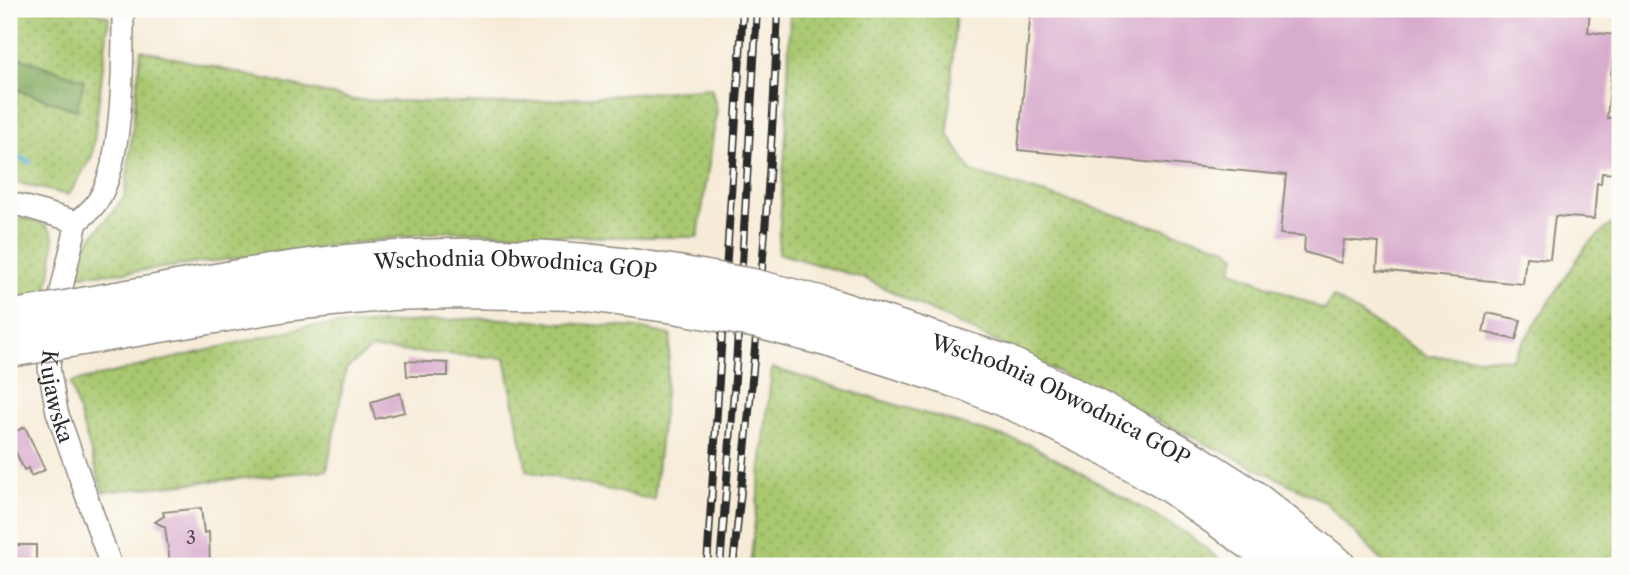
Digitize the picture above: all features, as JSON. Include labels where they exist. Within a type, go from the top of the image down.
[{"type":"highway","name":"Wschodnia Obwodnica GOP","points":[[9,320],[117,316],[392,291],[676,289],[758,320],[831,323],[1005,364],[1086,403],[1197,464],[1252,499],[1336,566]]},
{"type":"highway","name":"Wschodnia Obwodnica GOP","points":[[9,348],[117,316]]},
{"type":"highway","name":"Wschodnia Obwodnica GOP","points":[[831,323],[1029,408],[1106,446],[1170,483],[1287,566]]},
{"type":"street","points":[[9,202],[78,222],[98,201],[111,167],[122,87],[123,9]]},
{"type":"street","name":"Kujawska","points":[[78,222],[54,322],[49,368],[57,412],[111,566]]},
{"type":"green space","points":[[9,9],[88,9],[109,17],[92,156],[69,195],[9,181],[9,87],[76,110],[84,80],[9,54]]},
{"type":"green space","points":[[790,9],[956,9],[948,134],[972,172],[1224,247],[1236,256],[1231,270],[1325,310],[1333,297],[1427,356],[1512,359],[1586,246],[1620,220],[1620,566],[1387,566],[1324,501],[866,279],[778,253],[787,118]]},
{"type":"green space","points":[[141,50],[354,100],[501,104],[711,88],[717,109],[698,237],[600,237],[447,231],[130,272],[78,275],[80,252],[125,196]]},
{"type":"green space","points":[[9,54],[84,80],[77,110],[9,87]]},
{"type":"green space","points":[[9,215],[37,222],[51,231],[53,251],[47,293],[9,300]]},
{"type":"green space","points":[[488,318],[638,328],[671,335],[654,500],[527,471],[505,358],[371,349],[346,369],[327,470],[103,492],[70,383],[304,327]]},
{"type":"green space","points":[[772,368],[1031,445],[1186,533],[1228,566],[750,566]]},
{"type":"building","points":[[1031,9],[1590,9],[1588,32],[1615,35],[1607,118],[1620,118],[1620,174],[1602,173],[1601,184],[1597,183],[1594,219],[1555,216],[1550,259],[1526,257],[1523,284],[1377,270],[1379,243],[1344,240],[1341,263],[1304,252],[1305,236],[1280,234],[1286,175],[1018,150]]},
{"type":"building","points":[[1487,313],[1521,320],[1516,340],[1483,332]]},
{"type":"building","points":[[406,361],[448,363],[448,376],[407,376]]},
{"type":"building","points":[[400,393],[405,412],[375,419],[371,402]]},
{"type":"building","points":[[25,427],[45,470],[31,476],[28,468],[24,470],[14,448],[9,450],[9,434]]},
{"type":"building","points":[[201,508],[204,533],[209,532],[210,566],[174,566],[174,563],[170,563],[165,527],[155,522],[164,516],[163,512]]},
{"type":"building","points":[[13,545],[36,545],[36,565],[12,564]]},
{"type":"waterway","points":[[9,154],[30,162]]},
{"type":"railway","points":[[707,566],[743,9]]},
{"type":"railway","points":[[720,566],[736,366],[757,9]]},
{"type":"railway","points":[[733,566],[760,288],[778,9]]}]
